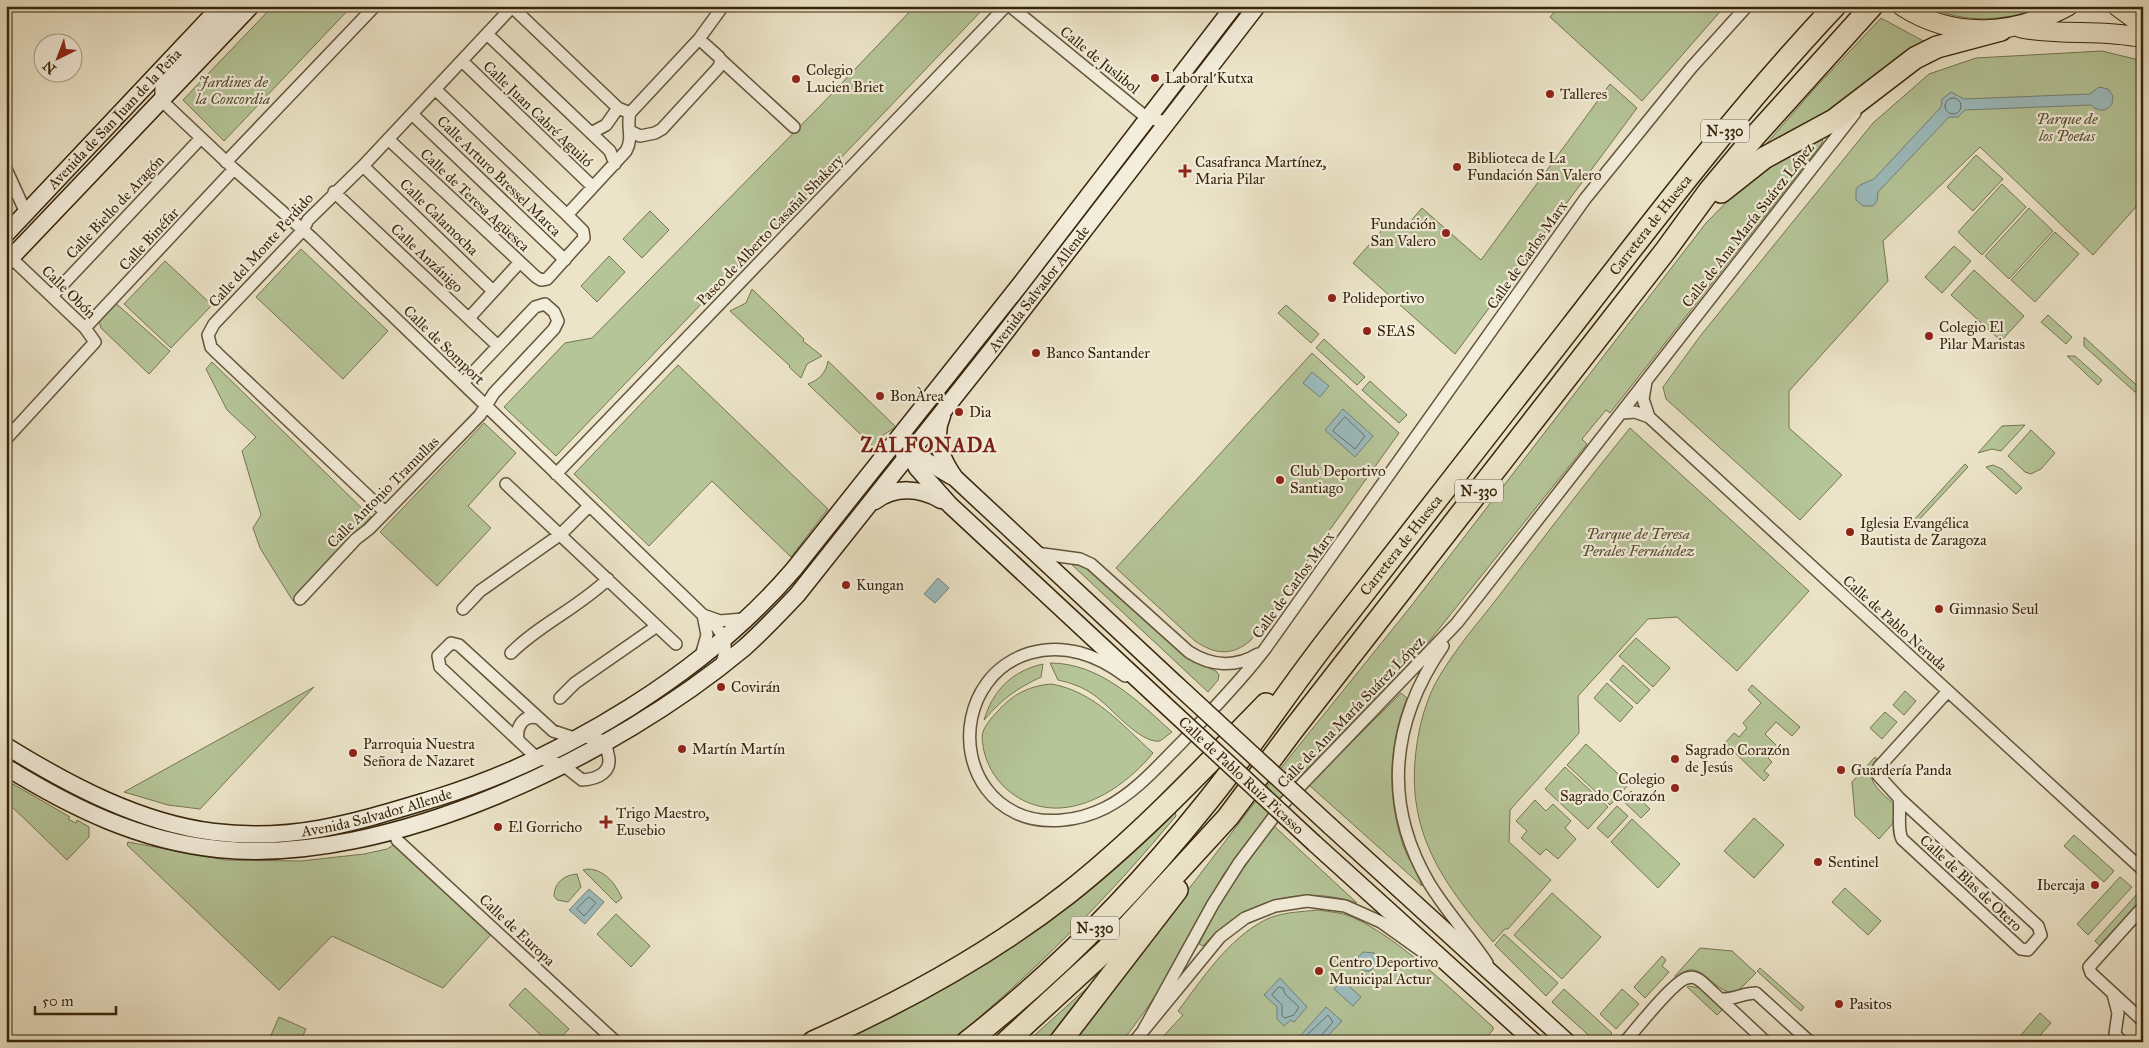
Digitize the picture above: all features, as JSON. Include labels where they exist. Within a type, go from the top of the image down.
[{"type":"highway","points":[[1804,39],[1822,6]]},
{"type":"highway","name":"Carretera de Huesca","points":[[967,1042],[1041,981],[1140,882],[1209,800],[1328,638],[1684,182],[1804,39],[1835,6]]},
{"type":"highway","name":"Carretera de Huesca","points":[[1006,1042],[1105,951],[1228,817],[1292,731],[1666,250],[1709,191],[1754,137],[1872,6]]},
{"type":"highway","points":[[1666,250],[1737,178],[1775,152],[1824,128],[1915,58],[1937,46],[2009,29]]},
{"type":"highway","points":[[813,1042],[884,1010],[968,962],[1066,894],[1163,810],[1328,638]]},
{"type":"highway","points":[[1060,1042],[1163,910],[1228,817]]},
{"type":"main road","name":"Avenida de San Juan de la Peña","points":[[6,234],[221,6]]},
{"type":"main road","name":"Avenida de San Juan de la Peña","points":[[8,258],[251,6]]},
{"type":"main road","name":"Avenida Salvador Allende","points":[[6,746],[78,786],[151,817],[209,831],[263,833],[329,828],[372,818],[476,784],[537,758],[646,697],[725,640],[794,569],[918,414],[1234,6]]},
{"type":"main road","name":"Avenida Salvador Allende","points":[[6,767],[73,805],[130,830],[188,845],[266,852],[326,846],[414,824],[497,795],[563,765],[605,742],[667,704],[720,666],[767,627],[797,595],[910,454],[1257,6]]},
{"type":"main road","points":[[1902,6],[1926,19],[1950,27],[1976,30],[2009,29],[2046,32],[2093,32],[2143,38]]},
{"type":"main road","points":[[2009,29],[2049,16],[2068,6]]},
{"type":"main road","points":[[2117,6],[2143,25]]},
{"type":"main road","name":"Calle de Pablo Ruiz Picasso","points":[[947,405],[940,420],[938,440],[945,463],[955,478]]},
{"type":"main road","name":"Avenida Salvador Allende","points":[[910,454],[918,414]]},
{"type":"main road","name":"Avenida Salvador Allende","points":[[875,466],[896,454],[910,454]]},
{"type":"main road","name":"Calle de Pablo Ruiz Picasso","points":[[910,454],[924,459],[955,478],[1177,685],[1567,1042]]},
{"type":"main road","name":"Calle de Pablo Ruiz Picasso","points":[[910,454],[921,475],[950,505],[1314,843],[1534,1042]]},
{"type":"main road","name":"Calle de Pablo Ruiz Picasso","points":[[869,506],[885,495],[901,490],[926,493],[950,505]]},
{"type":"street","name":"Avenida de San Juan de la Peña","points":[[161,100],[162,89],[167,78],[234,6]]},
{"type":"street","points":[[230,166],[375,6]]},
{"type":"street","points":[[567,215],[628,148],[630,131],[627,124],[630,113],[699,39],[723,6]]},
{"type":"street","name":"Calle de Juslibol","points":[[1008,6],[1147,118]]},
{"type":"street","name":"Paseo de Alberto Casañal Shakery","points":[[556,474],[1008,6]]},
{"type":"street","name":"Calle de Carlos Marx","points":[[1161,701],[1116,669],[1089,656],[1057,650],[1024,655],[996,674],[977,699],[971,718],[969,737],[973,762],[988,789],[1016,813],[1052,821],[1090,815],[1120,799],[1148,776],[1225,697],[1265,649],[1585,199],[1691,68],[1748,6]]},
{"type":"street","points":[[512,7],[618,108],[630,113]]},
{"type":"street","name":"Calle del Monte Perdido","points":[[385,512],[228,363],[208,341],[208,334],[214,324],[303,230],[308,220],[334,192],[363,166],[512,7]]},
{"type":"street","points":[[487,34],[612,154],[615,164]]},
{"type":"street","points":[[699,39],[794,127]]},
{"type":"street","points":[[630,131],[640,136],[659,131],[718,68],[720,59]]},
{"type":"street","name":"Calle Juan Cabré Aguiló","points":[[462,61],[593,188]]},
{"type":"street","points":[[435,89],[583,231],[585,236],[565,260]]},
{"type":"street","name":"Calle de Ana María Suárez López","points":[[1144,1029],[1213,904],[1239,863],[1285,802],[1457,623],[1873,92]]},
{"type":"street","name":"Calle de Somport","points":[[161,100],[230,166],[303,230],[706,616]]},
{"type":"street","points":[[591,133],[606,125],[618,108]]},
{"type":"street","name":"Calle Arturo Bressel Marca","points":[[412,114],[565,260]]},
{"type":"street","points":[[1147,118],[1167,122]]},
{"type":"street","name":"Calle Biello de Aragón","points":[[52,296],[201,138]]},
{"type":"street","name":"Calle de Teresa Agüesca","points":[[388,139],[539,279],[544,280],[565,260]]},
{"type":"street","name":"Calle Binéfar","points":[[86,328],[230,166]]},
{"type":"street","name":"Calle Calamocha","points":[[363,166],[494,291]]},
{"type":"street","points":[[6,169],[26,213]]},
{"type":"street","name":"Calle Anzánigo","points":[[334,192],[498,346]]},
{"type":"street","name":"Calle Obón","points":[[6,440],[94,346],[95,339],[52,296],[8,258]]},
{"type":"street","points":[[468,318],[520,262]]},
{"type":"street","name":"Calle Antonio Tramullas","points":[[300,599],[356,539],[369,529],[480,415],[494,393],[554,329],[558,320],[554,312],[550,307],[540,304],[535,307],[498,346]]},
{"type":"street","points":[[463,383],[498,346]]},
{"type":"street","name":"Calle de Ana María Suárez López","points":[[1648,377],[1643,398],[1649,416]]},
{"type":"street","points":[[1622,413],[1635,412],[1649,416]]},
{"type":"street","name":"Calle de Pablo Neruda","points":[[1649,416],[2143,870]]},
{"type":"street","points":[[506,484],[676,644]]},
{"type":"street","points":[[463,609],[480,591],[561,534],[589,506]]},
{"type":"street","points":[[1036,553],[1080,559],[1090,564],[1189,652],[1208,662],[1237,664],[1265,649]]},
{"type":"street","points":[[511,653],[526,638],[590,597],[608,579]]},
{"type":"street","points":[[706,616],[728,622],[749,617]]},
{"type":"street","points":[[706,616],[725,640],[726,650],[720,666]]},
{"type":"street","points":[[699,660],[707,635],[706,616]]},
{"type":"street","name":"Calle de Ana María Suárez López","points":[[1457,623],[1425,674],[1408,714],[1400,752],[1399,800],[1408,839],[1425,875],[1496,977]]},
{"type":"street","points":[[560,698],[574,682],[657,626]]},
{"type":"street","points":[[455,643],[459,645],[538,718],[560,735],[576,737],[594,737],[605,742],[610,763],[599,776],[582,780],[563,765],[537,758],[440,667],[438,656],[448,644],[455,643]]},
{"type":"street","name":"Calle de Blas de Otero","points":[[1899,798],[1902,839],[2021,949],[2028,950],[2032,947],[2041,935],[2038,926],[1879,778],[1878,771],[1948,691]]},
{"type":"street","points":[[518,739],[517,733],[521,723],[529,718],[538,718]]},
{"type":"street","name":"Calle de Blas de Otero","points":[[1900,830],[1908,820],[1914,819],[1927,824]]},
{"type":"street","name":"Calle de Europa","points":[[397,840],[616,1042]]},
{"type":"street","name":"Calle de Ana María Suárez López","points":[[1134,1042],[1209,949],[1234,926],[1268,908],[1308,901],[1345,906],[1381,922],[1508,1018]]},
{"type":"street","points":[[2142,1020],[2091,973],[2089,967],[2143,907]]},
{"type":"street","points":[[1625,1042],[1675,986],[1688,977],[1696,978],[1702,982],[1766,1042]]},
{"type":"street","points":[[1720,999],[1743,997],[1749,993],[1756,993],[1810,1042]]},
{"type":"street","points":[[2112,993],[2118,1006],[2115,1034],[2122,1042]]},
{"type":"street","points":[[1742,1020],[1739,1010],[1743,997]]},
{"type":"street","points":[[2117,1025],[2129,1016],[2142,1020]]},
{"type":"green space","name":"Jardines de la Concordia","points":[[273,6],[352,6],[224,141],[183,100]]},
{"type":"green space","points":[[915,6],[986,6],[556,456],[504,407],[565,343],[592,338],[821,105]]},
{"type":"green space","points":[[1559,6],[1725,6],[1642,101],[1550,17]]},
{"type":"green space","points":[[1926,6],[2045,6],[2015,15],[1985,19],[1956,16]]},
{"type":"green space","points":[[1881,18],[1927,43],[1847,102],[1759,152],[1816,87]]},
{"type":"green space","name":"Parque de los Poetas","points":[[2102,51],[2143,61],[2143,199],[2093,255],[1980,147],[1883,241],[1888,281],[1789,391],[1789,428],[1842,475],[1800,520],[1666,399],[1663,387],[1701,335],[1873,123],[1929,74],[1976,58]]},
{"type":"green space","points":[[1610,84],[1637,108],[1455,354],[1353,263],[1391,220],[1403,230],[1422,208],[1481,260]]},
{"type":"green space","points":[[1820,137],[1823,141],[1820,146],[1610,413],[1606,410],[1582,439],[1587,444],[1422,650],[1305,771],[1258,828],[1223,875],[1169,973],[1150,1004],[1122,1042],[1072,1042],[1288,759],[1408,610],[1706,223],[1761,167]]},
{"type":"green space","points":[[1976,155],[2003,179],[1973,211],[1947,187]]},
{"type":"green space","points":[[2002,184],[2026,207],[1982,255],[1958,232]]},
{"type":"green space","points":[[2029,208],[2053,231],[2009,279],[1985,256]]},
{"type":"green space","points":[[650,211],[669,230],[642,258],[623,239]]},
{"type":"green space","points":[[2055,232],[2079,254],[2035,302],[2011,280]]},
{"type":"green space","points":[[1954,246],[1971,261],[1942,293],[1925,277]]},
{"type":"green space","points":[[301,249],[388,331],[343,379],[256,297]]},
{"type":"green space","points":[[609,256],[625,272],[597,302],[581,286]]},
{"type":"green space","points":[[165,261],[212,305],[171,348],[124,304]]},
{"type":"green space","points":[[1974,270],[2024,316],[2001,341],[1951,295]]},
{"type":"green space","points":[[752,289],[804,339],[803,341],[822,356],[807,364],[801,378],[730,311],[746,303]]},
{"type":"green space","points":[[112,300],[170,351],[149,374],[101,328],[97,315]]},
{"type":"green space","points":[[1286,305],[1319,334],[1311,343],[1278,313]]},
{"type":"green space","points":[[2048,315],[2072,337],[2066,344],[2041,322]]},
{"type":"green space","points":[[2084,337],[2143,392],[2135,392],[2084,346]]},
{"type":"green space","points":[[1324,339],[1365,377],[1357,385],[1316,348]]},
{"type":"green space","name":"Club Deportivo Santiago","points":[[1312,353],[1399,433],[1251,640],[1230,651],[1223,652],[1209,649],[1195,641],[1116,568]]},
{"type":"green space","points":[[2067,356],[2075,356],[2102,380],[2098,385]]},
{"type":"green space","points":[[828,361],[896,427],[883,435],[877,450],[808,384],[821,376],[826,369]]},
{"type":"green space","points":[[212,362],[371,517],[293,601],[260,548],[253,528],[261,515],[242,451],[256,437],[227,410],[206,369]]},
{"type":"green space","points":[[678,365],[828,509],[791,557],[712,481],[649,546],[574,474]]},
{"type":"green space","points":[[1370,381],[1407,415],[1399,423],[1362,390]]},
{"type":"green space","points":[[484,423],[516,453],[468,506],[491,528],[437,586],[380,532]]},
{"type":"green space","points":[[2025,425],[2001,451],[1992,449],[1978,453],[2002,426]]},
{"type":"green space","name":"Parque de Teresa Perales Fernández","points":[[1630,428],[1809,591],[1737,671],[1677,617],[1648,619],[1578,696],[1579,733],[1510,810],[1509,842],[1551,880],[1508,929],[1505,929],[1493,942],[1460,901],[1446,880],[1434,859],[1425,837],[1418,814],[1415,789],[1415,761],[1421,722],[1435,684],[1458,648]]},
{"type":"green space","points":[[2031,430],[2055,453],[2041,469],[2031,474],[2025,472],[2008,456]]},
{"type":"green space","points":[[1965,464],[1968,467],[1916,523],[1913,521]]},
{"type":"green space","points":[[1993,465],[2002,469],[2022,488],[2016,494],[1986,467]]},
{"type":"green space","points":[[1070,563],[1081,565],[1091,571],[1188,659],[1216,671],[1219,675],[1218,680],[1208,692]]},
{"type":"green space","points":[[1636,638],[1670,668],[1653,687],[1619,656]]},
{"type":"green space","points":[[1050,663],[1085,669],[1102,677],[1146,708],[1172,732],[1160,741],[1144,737],[1126,724],[1090,692],[1058,680]]},
{"type":"green space","points":[[1043,664],[1041,677],[1010,695],[984,720],[998,691],[1005,683],[1022,671]]},
{"type":"green space","points":[[1623,665],[1650,690],[1637,704],[1610,680]]},
{"type":"green space","points":[[1607,683],[1633,707],[1620,722],[1594,698]]},
{"type":"green space","points":[[1051,684],[1081,694],[1094,702],[1153,753],[1134,773],[1112,790],[1087,802],[1060,808],[1034,805],[1023,800],[1002,785],[988,764],[982,739],[987,724],[1010,700],[1029,689]]},
{"type":"green space","points":[[1752,685],[1800,727],[1792,736],[1776,722],[1765,734],[1778,747],[1768,758],[1772,762],[1764,771],[1769,775],[1764,781],[1725,743],[1734,733],[1739,737],[1747,728],[1743,723],[1761,703],[1748,690]]},
{"type":"green space","points":[[314,687],[200,809],[168,805],[124,792]]},
{"type":"green space","points":[[1905,691],[1916,701],[1904,715],[1893,705]]},
{"type":"green space","points":[[1401,693],[1407,698],[1396,734],[1393,753],[1392,790],[1394,808],[1403,845],[1422,886],[1309,785]]},
{"type":"green space","points":[[1885,712],[1897,722],[1882,739],[1870,728]]},
{"type":"green space","points":[[1586,744],[1629,784],[1610,805],[1567,765]]},
{"type":"green space","points":[[1875,757],[1877,759],[1872,766],[1872,779],[1879,790],[1895,805],[1895,821],[1879,839],[1855,816],[1852,782]]},
{"type":"green space","points":[[1565,767],[1608,807],[1588,829],[1545,789]]},
{"type":"green space","points":[[6,780],[70,817],[68,819],[76,823],[77,820],[89,827],[89,837],[67,860],[6,801]]},
{"type":"green space","points":[[1631,791],[1650,809],[1641,818],[1622,800]]},
{"type":"green space","points":[[1535,800],[1546,811],[1553,804],[1571,821],[1565,828],[1576,839],[1558,859],[1546,849],[1540,855],[1521,838],[1527,831],[1516,821]]},
{"type":"green space","points":[[1617,806],[1628,816],[1608,838],[1597,828]]},
{"type":"green space","points":[[1175,812],[1176,816],[1124,876],[1069,934],[1011,990],[950,1042],[840,1042],[893,1015]]},
{"type":"green space","points":[[1754,818],[1784,845],[1754,878],[1724,851]]},
{"type":"green space","points":[[1632,819],[1680,864],[1658,888],[1611,842]]},
{"type":"green space","points":[[1274,826],[1357,903],[1314,895],[1273,900],[1236,918],[1218,930],[1203,946],[1199,944],[1215,913],[1234,883]]},
{"type":"green space","points":[[2074,835],[2114,871],[2104,882],[2064,846]]},
{"type":"green space","points":[[128,842],[225,860],[301,861],[364,854],[387,849],[398,842],[494,931],[443,988],[332,936],[279,990],[127,845]]},
{"type":"green space","points":[[588,869],[605,875],[613,883],[622,898],[616,903],[583,870]]},
{"type":"green space","points":[[577,874],[581,887],[568,902],[557,900],[554,896],[554,891],[561,880]]},
{"type":"green space","points":[[2120,877],[2132,887],[2088,935],[2077,924]]},
{"type":"green space","points":[[1845,888],[1881,921],[1868,935],[1832,902]]},
{"type":"green space","points":[[1552,893],[1601,937],[1562,979],[1514,935]]},
{"type":"green space","points":[[2138,893],[2143,897],[2143,902],[2101,947],[2095,941]]},
{"type":"green space","name":"Centro Deportivo Municipal Actur","points":[[1318,910],[1348,915],[1370,926],[1407,951],[1493,1027],[1493,1030],[1482,1042],[1158,1042],[1183,1015],[1178,1011],[1217,960],[1239,938],[1271,917]]},
{"type":"green space","points":[[616,914],[650,946],[631,967],[597,934]]},
{"type":"green space","points":[[1504,934],[1558,983],[1546,996],[1495,945]]},
{"type":"green space","points":[[1700,948],[1732,951],[1756,973],[1736,993],[1727,992],[1706,976],[1692,970],[1676,978],[1675,976]]},
{"type":"green space","points":[[1662,956],[1666,960],[1662,966],[1669,972],[1645,998],[1634,987]]},
{"type":"green space","points":[[1760,968],[1804,1007],[1801,1011],[1757,971]]},
{"type":"green space","points":[[1088,987],[1045,1042],[1028,1042],[1036,1034]]},
{"type":"green space","points":[[1687,987],[1699,988],[1723,1009],[1717,1015]]},
{"type":"green space","points":[[525,988],[569,1029],[557,1042],[548,1042],[509,1005]]},
{"type":"green space","points":[[1564,989],[1612,1033],[1604,1042],[1596,1042],[1552,1002]]},
{"type":"green space","points":[[1622,989],[1639,1004],[1616,1029],[1600,1014]]},
{"type":"green space","points":[[2040,1013],[2051,1023],[2034,1042],[2015,1042]]},
{"type":"green space","points":[[279,1017],[306,1029],[300,1042],[268,1042]]},
{"type":"water","points":[[2099,87],[2108,89],[2113,96],[2112,104],[2104,110],[2096,109],[2091,105],[1965,110],[1958,117],[1949,117],[1878,192],[1877,201],[1873,206],[1863,206],[1856,200],[1856,189],[1860,185],[1874,179],[1941,107],[1942,99],[1951,92],[1964,99],[2090,94]]},
{"type":"water","points":[[1312,372],[1329,386],[1320,397],[1303,383]]},
{"type":"water","points":[[1343,409],[1373,436],[1355,457],[1325,430]]},
{"type":"water","points":[[938,578],[949,588],[935,603],[924,594]]},
{"type":"water","points":[[589,889],[604,902],[585,924],[569,910]]},
{"type":"water","points":[[1363,952],[1374,953],[1378,957],[1378,963],[1370,971],[1364,971],[1359,968],[1358,957]]},
{"type":"water","points":[[1280,978],[1307,1007],[1294,1022],[1291,1020],[1284,1026],[1277,1019],[1277,1007],[1264,995]]},
{"type":"water","points":[[1342,980],[1361,997],[1353,1006],[1334,989]]},
{"type":"water","points":[[1326,1007],[1342,1021],[1322,1042],[1304,1042],[1299,1037]]},
{"type":"place","name":"Laboral Kutxa","points":[[1155,78]]},
{"type":"place","name":"Colegio Lucien Briet","points":[[796,79]]},
{"type":"place","name":"Talleres","points":[[1550,94]]},
{"type":"place","name":"Biblioteca de La Fundación San Valero","points":[[1457,167]]},
{"type":"place","name":"Casafranca Martínez, Maria Pilar","points":[[1185,171]]},
{"type":"place","name":"Fundación San Valero","points":[[1446,233]]},
{"type":"place","name":"Polideportivo","points":[[1332,298]]},
{"type":"place","name":"SEAS","points":[[1367,331]]},
{"type":"place","name":"Colegio El Pilar Maristas","points":[[1929,336]]},
{"type":"place","name":"Banco Santander","points":[[1036,353]]},
{"type":"place","name":"BonÀrea","points":[[880,396]]},
{"type":"place","name":"Dia","points":[[959,412]]},
{"type":"place","name":"Club Deportivo Santiago","points":[[1280,480]]},
{"type":"place","name":"Iglesia Evangélica Bautista de Zaragoza","points":[[1850,532]]},
{"type":"place","name":"Kungan","points":[[846,585]]},
{"type":"place","name":"Gimnasio Seul","points":[[1939,609]]},
{"type":"place","name":"Covirán","points":[[721,687]]},
{"type":"place","name":"Martín Martín","points":[[682,749]]},
{"type":"place","name":"Parroquia Nuestra Señora de Nazaret","points":[[353,753]]},
{"type":"place","name":"Sagrado Corazón de Jesús","points":[[1675,759]]},
{"type":"place","name":"Guardería Panda","points":[[1841,770]]},
{"type":"place","name":"Colegio Sagrado Corazón","points":[[1675,788]]},
{"type":"place","name":"Trigo Maestro, Eusebio","points":[[606,822]]},
{"type":"place","name":"El Gorricho","points":[[498,827]]},
{"type":"place","name":"Sentinel","points":[[1818,862]]},
{"type":"place","name":"Ibercaja","points":[[2095,885]]},
{"type":"place","name":"Centro Deportivo Municipal Actur","points":[[1319,971]]},
{"type":"place","name":"Pasitos","points":[[1839,1004]]},
{"type":"district","name":"ZALFONADA","points":[[929,445]]}]
